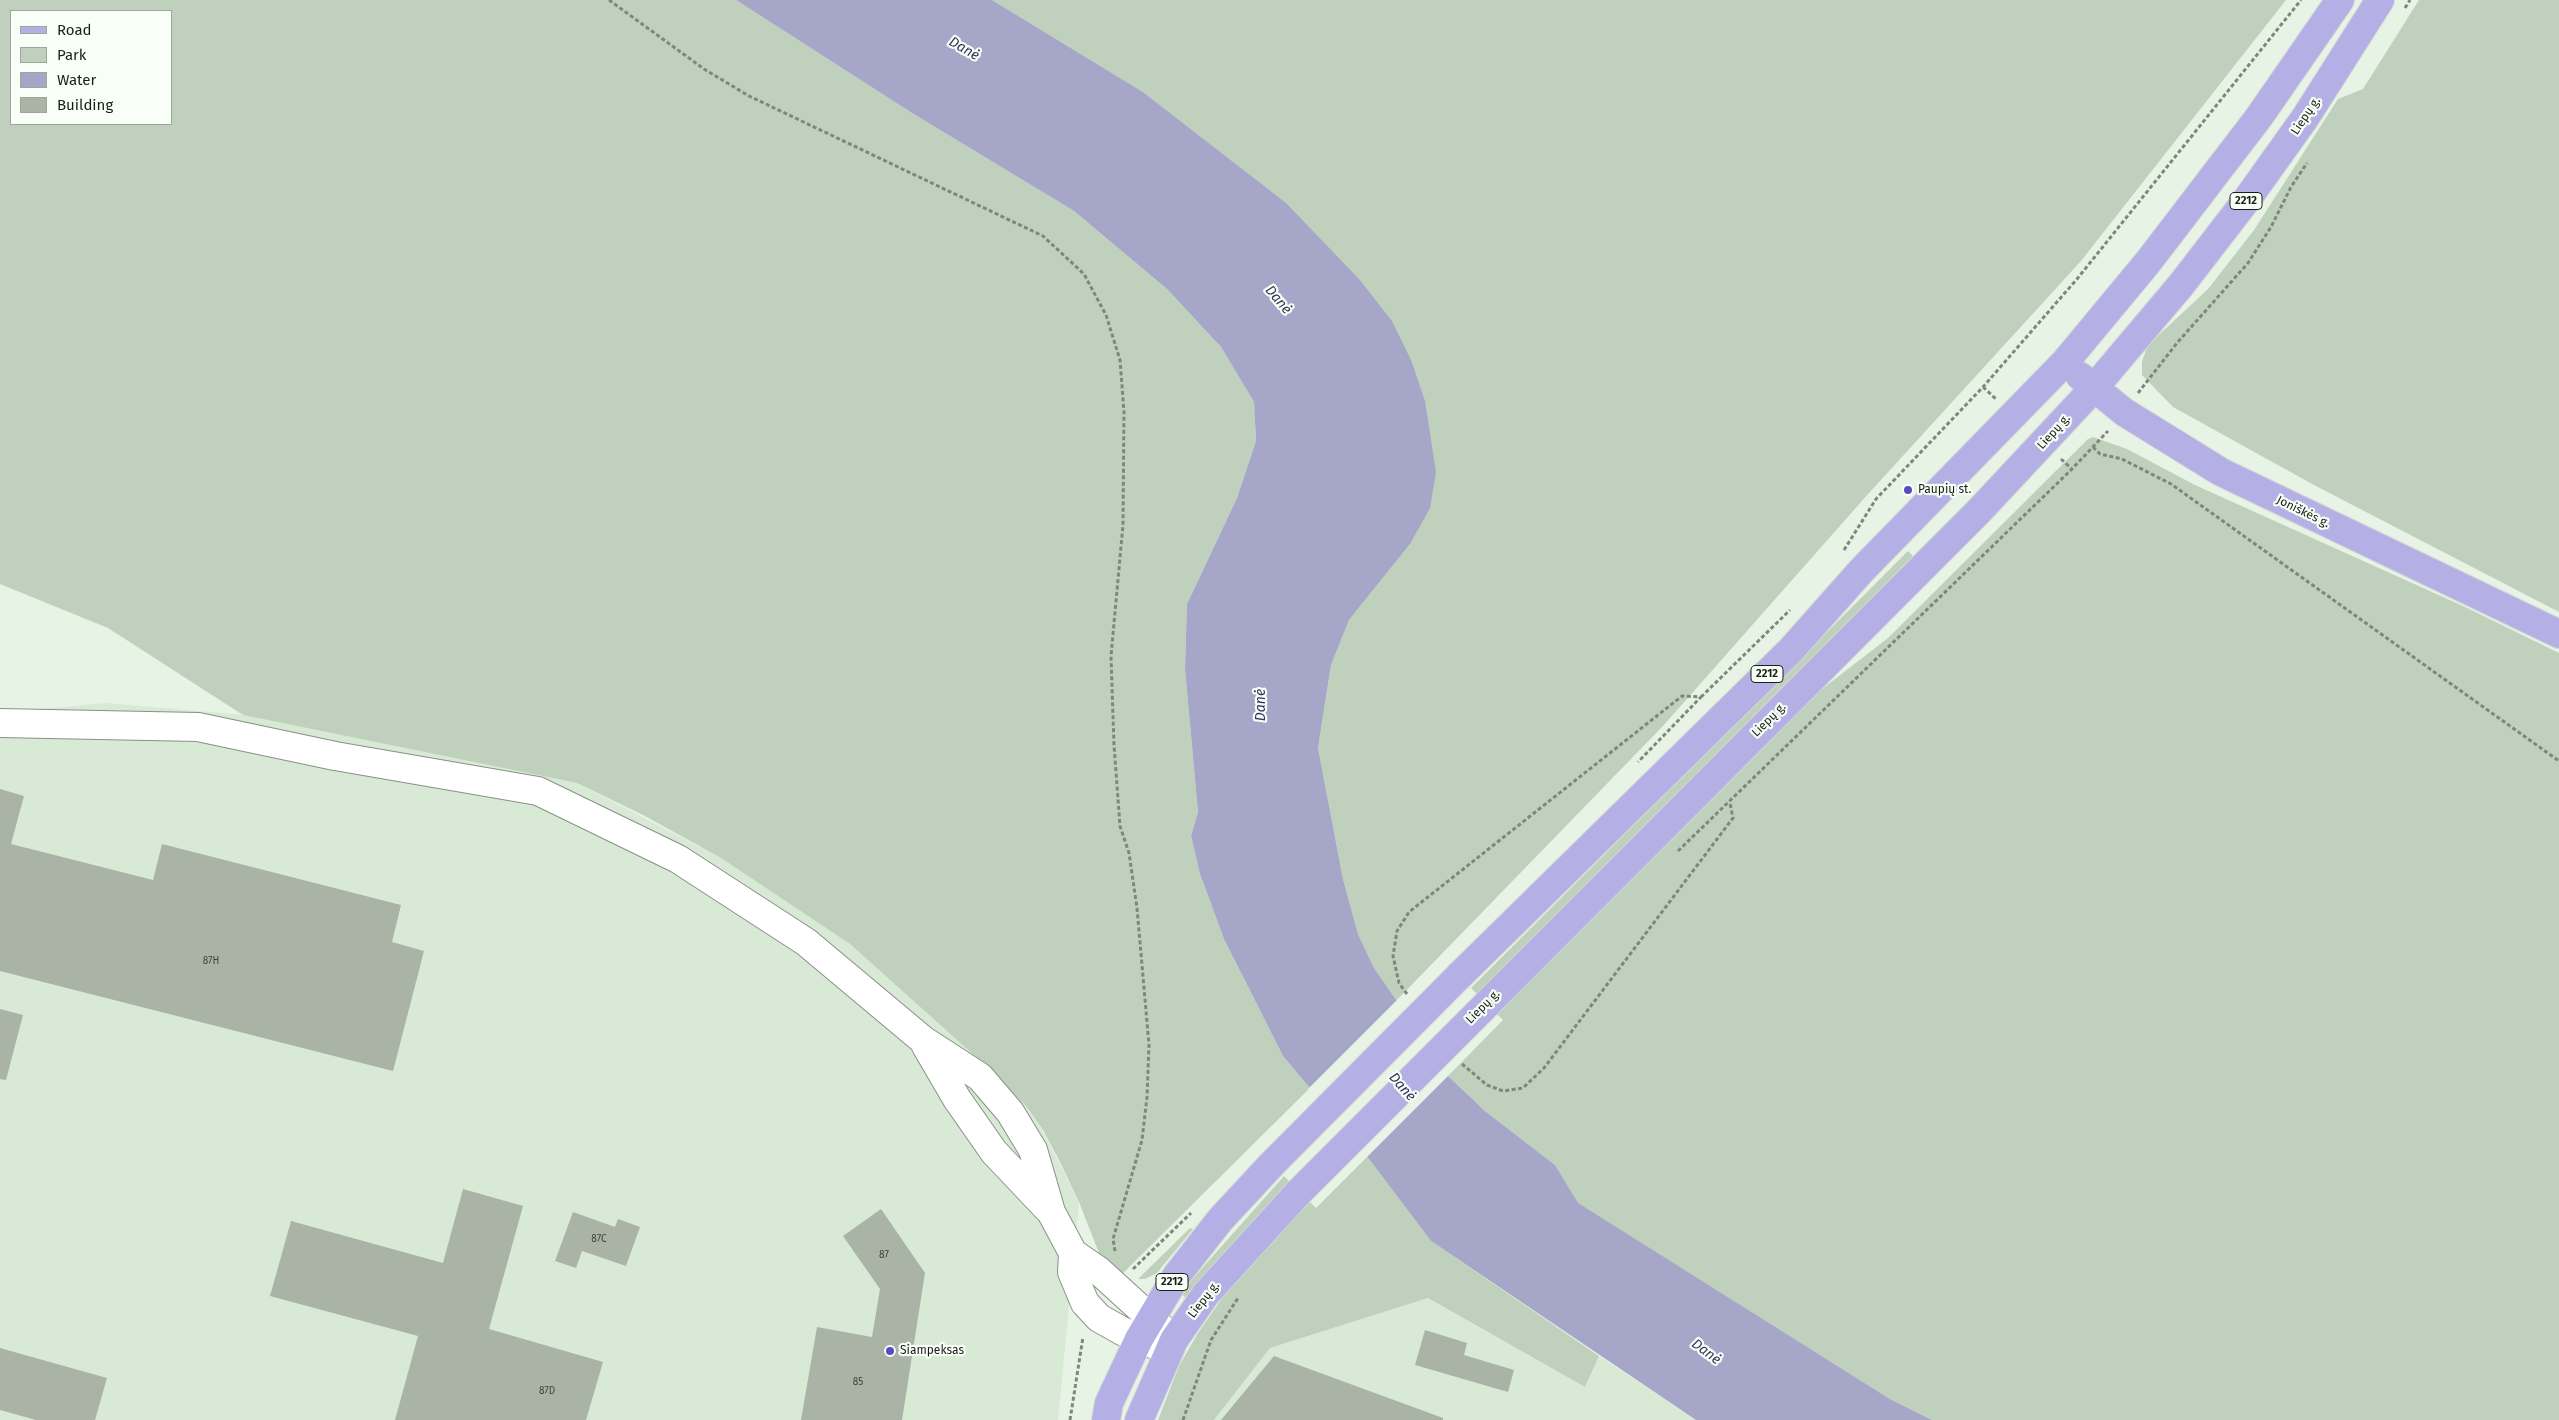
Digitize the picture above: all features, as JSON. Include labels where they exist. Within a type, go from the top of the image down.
[{"type":"main road","name":"2212","points":[[1106,1420],[1110,1403],[1145,1328],[1177,1275],[1214,1228],[1272,1164],[1459,976],[1791,650],[1868,563],[2065,362],[2148,262],[2247,132],[2340,0]]},
{"type":"main road","name":"Liepų g.","points":[[1139,1420],[1172,1345],[1206,1294],[1299,1192],[1980,510],[2094,388],[2181,285],[2245,202],[2305,118],[2380,0]]},
{"type":"main road","name":"Joniškės g.","points":[[2065,362],[2124,412],[2221,472],[2559,634]]},
{"type":"street","points":[[0,724],[198,728],[335,756],[538,791],[678,859],[806,942],[923,1040],[980,1077],[1010,1112],[1033,1150],[1050,1212],[1072,1253],[1099,1271],[1145,1328],[1172,1345]]},
{"type":"street","points":[[923,1040],[957,1099],[994,1152],[1050,1212]]},
{"type":"path","points":[[609,0],[704,69],[749,96],[1043,236],[1084,274],[1106,315],[1120,360],[1124,412],[1123,525],[1111,656],[1114,745],[1120,826],[1129,853],[1137,908],[1149,1045],[1147,1097],[1142,1140],[1113,1239],[1115,1251]]},
{"type":"path","points":[[1841,556],[1876,498],[1983,387],[2077,279],[2301,0]]},
{"type":"path","points":[[2093,447],[2100,454],[2122,459],[2170,484],[2559,761]]},
{"type":"path","points":[[1701,697],[1793,607]]},
{"type":"path","points":[[1183,1420],[1211,1340],[1244,1290]]},
{"type":"shaded area","points":[[106,703],[243,715],[577,783],[721,858],[850,944],[976,1057],[1026,1106],[1042,1130],[1079,1202],[1058,1420],[0,1420],[0,713]]},
{"type":"shaded area","points":[[1428,1298],[1585,1387],[1599,1356],[1696,1420],[1214,1420],[1270,1348]]},
{"type":"green space","points":[[0,0],[736,0],[912,113],[1074,211],[1167,289],[1221,347],[1254,402],[1256,441],[1237,498],[1187,604],[1185,669],[1198,812],[1191,836],[1200,874],[1224,939],[1283,1056],[1310,1088],[1118,1278],[1106,1266],[1099,1253],[1079,1202],[1060,1162],[1043,1130],[1026,1106],[976,1057],[850,944],[721,858],[643,815],[577,783],[243,715],[108,628],[0,584]]},
{"type":"green space","points":[[992,0],[2286,0],[2081,261],[1869,493],[1663,726],[1395,1002],[1374,968],[1358,934],[1343,879],[1318,748],[1331,665],[1349,620],[1410,544],[1285,202],[1143,92]]},
{"type":"green space","points":[[2419,0],[2559,0],[2559,612],[2314,485],[2173,407],[2142,375],[2142,361],[2148,345],[2208,289],[2254,230],[2338,99],[2363,89]]},
{"type":"green space","points":[[2093,437],[2127,449],[2195,485],[2463,606],[2559,653],[2559,1420],[1932,1420],[1890,1399],[1577,1203],[1555,1165],[1485,1111],[1448,1076],[1503,1020],[1497,1014],[1647,864],[1795,710],[1888,638],[2088,439]]},
{"type":"green space","points":[[1908,551],[1913,556],[1479,996],[1471,988]]},
{"type":"green space","points":[[1368,1156],[1431,1241],[1599,1356],[1585,1387],[1428,1298],[1270,1348],[1214,1420],[1158,1420],[1179,1366],[1198,1333],[1227,1291],[1308,1200],[1316,1208]]},
{"type":"green space","points":[[1284,1176],[1290,1182],[1186,1298],[1180,1293]]},
{"type":"green space","points":[[1190,1228],[1193,1229],[1157,1273],[1145,1279],[1138,1279]]},
{"type":"water","name":"Danė","points":[[736,0],[992,0],[1143,92],[1285,202],[1359,279],[1392,321],[1411,360],[1425,401],[1436,472],[1430,508],[1410,544],[1349,620],[1331,665],[1318,748],[1343,879],[1358,934],[1374,968],[1448,1076],[1485,1111],[1555,1165],[1578,1203],[1890,1399],[1932,1420],[1696,1420],[1431,1241],[1367,1156],[1283,1056],[1224,939],[1200,874],[1191,836],[1198,812],[1185,669],[1187,604],[1237,498],[1256,441],[1254,402],[1221,347],[1167,289],[1074,211],[912,113]]},
{"type":"pier","points":[[1397,1000],[1449,1075],[1366,1158],[1308,1089]]},
{"type":"building","points":[[0,789],[24,796],[11,844],[153,880],[162,844],[401,905],[392,942],[424,951],[393,1071],[0,971]]},
{"type":"building","points":[[0,1009],[23,1015],[6,1080],[0,1079]]},
{"type":"building","points":[[463,1189],[523,1206],[489,1329],[603,1362],[586,1420],[395,1420],[418,1336],[270,1296],[291,1221],[443,1263]]},
{"type":"building","points":[[881,1209],[925,1273],[902,1420],[801,1420],[817,1327],[872,1337],[880,1289],[843,1236]]},
{"type":"building","points":[[573,1212],[615,1227],[618,1219],[640,1227],[626,1266],[582,1251],[576,1268],[555,1261]]},
{"type":"building","points":[[1425,1330],[1467,1343],[1464,1355],[1514,1370],[1508,1392],[1415,1365]]},
{"type":"building","points":[[0,1348],[107,1378],[95,1420],[36,1420],[0,1410]]},
{"type":"building","points":[[1274,1356],[1443,1418],[1443,1420],[1221,1420]]},
{"type":"place","name":"Paupių st.","points":[[1908,490]]},
{"type":"place","name":"Siampeksas","points":[[890,1351]]}]
